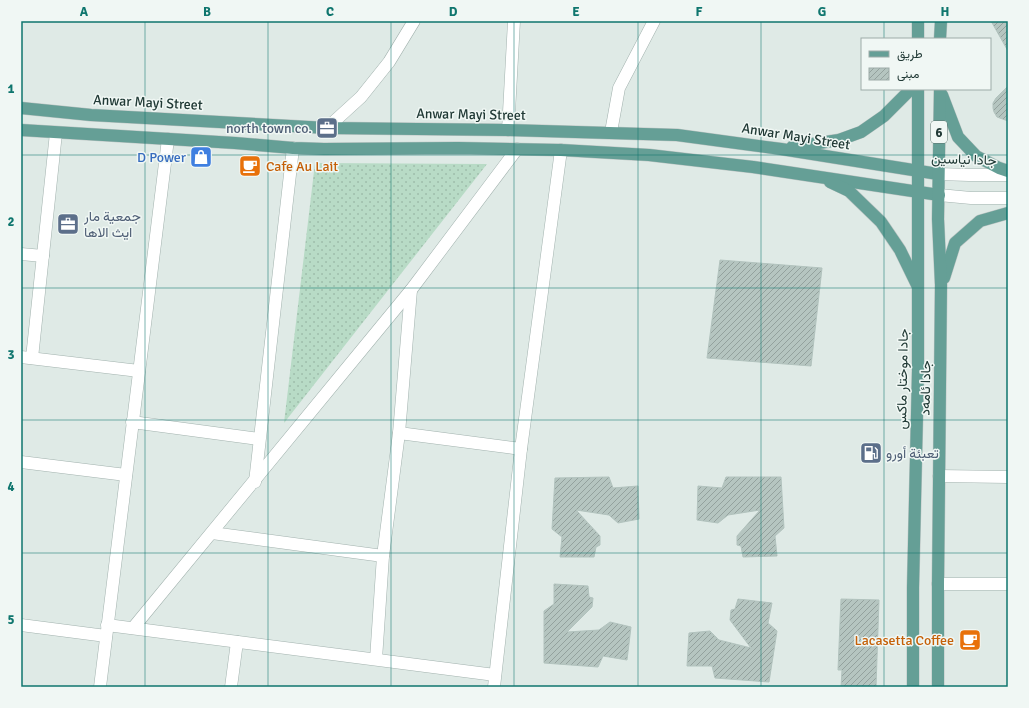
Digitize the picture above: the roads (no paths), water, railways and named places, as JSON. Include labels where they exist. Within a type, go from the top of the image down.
[{"type":"main road","points":[[918,21],[918,38]]},
{"type":"main road","points":[[940,38],[941,21]]},
{"type":"main road","points":[[781,148],[839,140],[861,132],[884,116],[910,90]]},
{"type":"main road","name":"6","points":[[918,90],[919,192]]},
{"type":"main road","points":[[940,90],[958,137],[976,156],[1008,171]]},
{"type":"main road","name":"جادا ئامەد","points":[[938,687],[941,285],[938,219],[938,174],[940,90]]},
{"type":"main road","name":"Anwar Mayi Street","points":[[21,108],[91,114],[327,128],[677,134],[781,148],[919,172]]},
{"type":"main road","points":[[21,130],[236,143],[293,148],[517,149],[649,155],[753,167],[939,195]]},
{"type":"main road","name":"جادا نیاسین","points":[[919,172],[938,174]]},
{"type":"main road","points":[[820,178],[849,191],[881,222],[900,250],[918,288]]},
{"type":"main road","name":"جادا موختار ماكس","points":[[913,687],[919,192]]},
{"type":"main road","points":[[941,285],[956,243],[980,221],[1008,214]]},
{"type":"street","points":[[327,128],[361,97],[389,62],[414,21]]},
{"type":"street","points":[[508,130],[514,21]]},
{"type":"street","points":[[611,132],[619,88],[654,21]]},
{"type":"street","points":[[56,133],[43,256],[26,358],[139,371]]},
{"type":"street","points":[[100,687],[168,139]]},
{"type":"street","points":[[254,482],[293,148]]},
{"type":"street","points":[[133,628],[411,290],[517,149]]},
{"type":"street","points":[[494,687],[521,449],[561,150]]},
{"type":"street","name":"جادا نیاسین","points":[[938,174],[1008,175]]},
{"type":"street","points":[[939,195],[971,198],[1008,198]]},
{"type":"street","points":[[21,254],[43,256]]},
{"type":"street","points":[[376,660],[383,556],[400,433],[411,290]]},
{"type":"street","points":[[132,422],[259,439]]},
{"type":"street","points":[[400,433],[521,449]]},
{"type":"street","points":[[21,462],[126,475]]},
{"type":"street","points":[[939,476],[1008,477]]},
{"type":"street","points":[[212,533],[383,556]]},
{"type":"street","points":[[938,584],[1008,584]]},
{"type":"street","points":[[21,625],[107,631],[133,628],[495,675]]},
{"type":"street","points":[[231,687],[237,642]]},
{"type":"place","name":"north town co.","points":[[327,128]]},
{"type":"place","name":"D Power","points":[[201,157]]},
{"type":"place","name":"Cafe Au Lait","points":[[250,166]]},
{"type":"place","name":"جمعية مار ايث الاها","points":[[68,224]]},
{"type":"place","name":"تعبئة أورو","points":[[871,453]]},
{"type":"place","name":"Lacasetta Coffee","points":[[970,640]]}]
